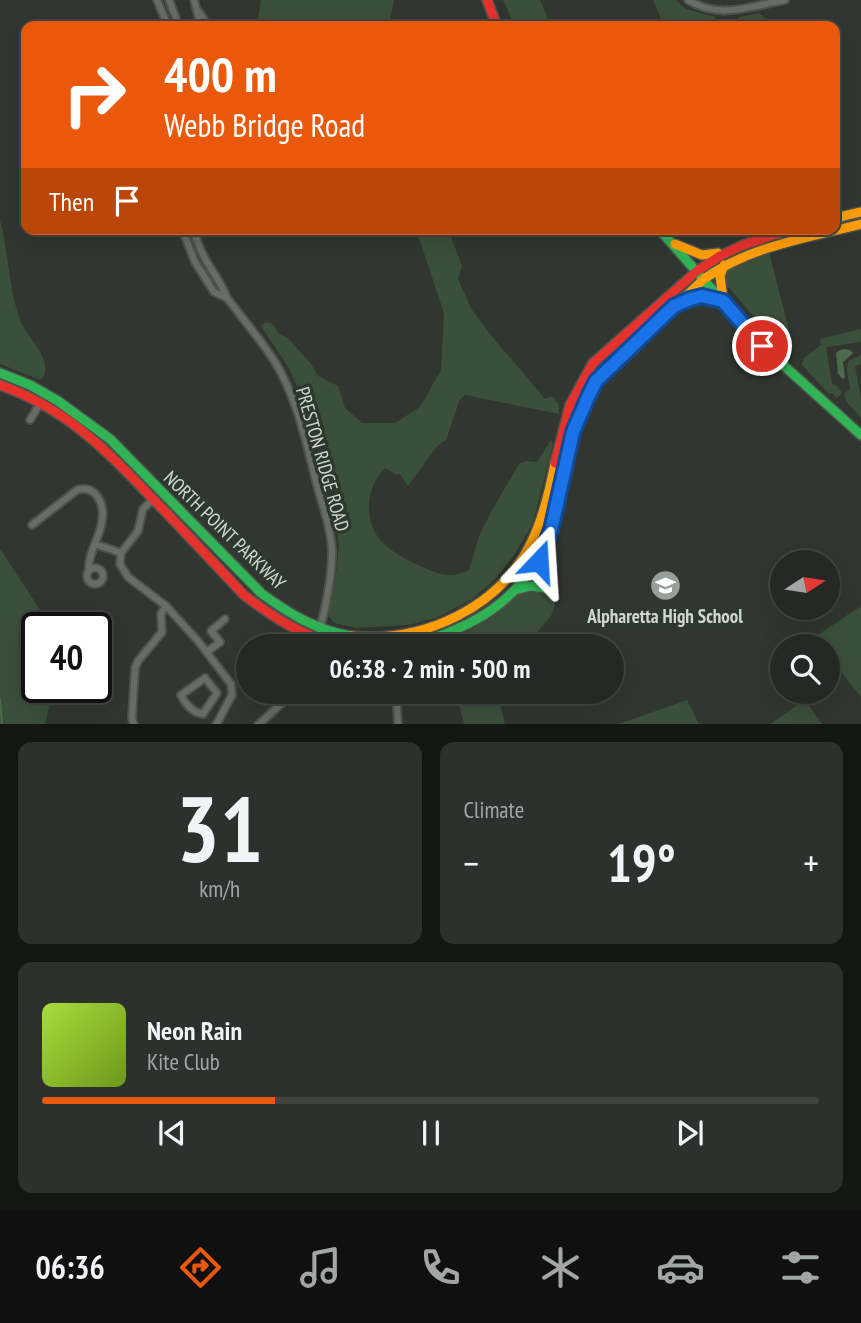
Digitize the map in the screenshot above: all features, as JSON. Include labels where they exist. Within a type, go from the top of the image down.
[{"type":"street","points":[[157,0],[166,21]]},
{"type":"street","points":[[169,0],[177,21]]},
{"type":"street","points":[[487,0],[495,21]]},
{"type":"street","points":[[688,0],[698,6],[719,11],[739,10],[785,0]]},
{"type":"street","points":[[194,2],[198,21]]},
{"type":"street","points":[[194,2],[204,21]]},
{"type":"street","points":[[840,217],[861,212]]},
{"type":"street","name":"NORTH POINT PARKWAY","points":[[840,229],[861,224]]},
{"type":"street","name":"PRESTON RIDGE ROAD","points":[[184,235],[195,262],[214,292],[227,298]]},
{"type":"street","name":"PRESTON RIDGE ROAD","points":[[195,235],[206,262],[223,286],[227,298],[275,363],[299,418],[332,549],[331,571],[317,634]]},
{"type":"street","points":[[664,235],[762,346],[861,435]]},
{"type":"street","name":"NORTH POINT PARKWAY","points":[[0,373],[39,389],[90,422],[261,593],[286,611],[319,627],[361,637],[429,628],[466,613],[486,599],[514,570],[533,541],[542,517],[570,405],[593,363],[727,251],[770,235]]},
{"type":"street","name":"NORTH POINT PARKWAY","points":[[452,634],[466,627],[515,592],[539,559],[551,530],[573,432],[596,381],[674,306],[700,275],[756,251],[818,235]]},
{"type":"street","points":[[671,243],[702,255],[727,251]]},
{"type":"street","points":[[723,301],[720,276],[724,265]]},
{"type":"street","points":[[674,306],[702,296],[723,301]]},
{"type":"street","name":"NORTH POINT PARKWAY","points":[[0,385],[41,402],[85,433],[153,499],[244,595],[300,634]]},
{"type":"street","points":[[30,420],[41,402]]},
{"type":"street","points":[[32,525],[77,490],[92,490],[99,498],[103,515],[89,569]]},
{"type":"street","points":[[153,499],[144,509],[138,531],[121,553],[120,564],[128,577],[166,606],[231,684],[232,695],[216,724]]},
{"type":"street","points":[[95,544],[121,553]]},
{"type":"street","points":[[515,592],[531,586],[552,589],[540,567],[542,552]]},
{"type":"street","points":[[134,724],[132,718],[135,668],[162,632],[161,614],[166,606]]},
{"type":"street","points":[[207,652],[220,642],[211,631],[225,619]]},
{"type":"street","points":[[429,628],[431,634]]},
{"type":"street","points":[[205,678],[214,688],[217,693],[203,714],[197,713],[184,702],[181,695],[205,678]]},
{"type":"street","points":[[214,688],[227,678]]},
{"type":"street","points":[[258,724],[282,704]]},
{"type":"street","points":[[398,704],[398,724]]},
{"type":"shaded area","points":[[261,0],[394,0],[390,21],[258,21]]},
{"type":"shaded area","points":[[503,0],[540,0],[549,21],[513,21]]},
{"type":"shaded area","points":[[653,0],[676,0],[686,9],[716,17],[715,21],[662,21]]},
{"type":"shaded area","points":[[759,13],[766,19],[738,21],[739,17]]},
{"type":"shaded area","points":[[0,220],[11,284],[21,322],[43,358],[45,373],[41,380],[0,364]]},
{"type":"shaded area","points":[[418,235],[450,235],[462,266],[458,279],[472,310],[545,399],[552,396],[559,405],[559,414],[465,395],[460,399],[446,440],[438,445],[408,486],[400,474],[385,468],[378,477],[370,496],[373,527],[389,548],[409,561],[445,575],[469,570],[479,536],[519,464],[526,461],[537,462],[551,440],[553,444],[533,523],[515,554],[496,578],[472,599],[436,618],[409,625],[356,628],[334,623],[329,617],[329,605],[339,547],[337,527],[301,394],[289,368],[261,326],[266,322],[273,324],[279,334],[288,338],[312,365],[318,376],[338,386],[345,408],[362,423],[395,423],[420,407],[441,370],[444,313]]},
{"type":"shaded area","points":[[769,252],[793,346],[784,352],[725,283],[725,273],[740,262]]},
{"type":"shaded area","points":[[861,329],[861,342],[826,347],[832,384],[842,393],[837,398],[832,393],[829,394],[802,365],[804,358],[821,345],[820,339]]},
{"type":"shaded area","points":[[844,349],[853,353],[843,362],[845,378],[842,379],[838,373],[836,353]]},
{"type":"shaded area","points":[[861,355],[861,364],[855,366],[861,399],[861,418],[846,401],[844,393],[850,390],[848,361]]},
{"type":"shaded area","points":[[0,549],[41,612],[21,612],[21,703],[50,703],[45,724],[0,724]]},
{"type":"shaded area","points":[[531,587],[549,592],[554,600],[551,616],[536,634],[464,634],[482,623],[519,592]]},
{"type":"shaded area","points":[[861,606],[861,697],[840,670],[840,634],[819,634]]},
{"type":"shaded area","points":[[687,700],[699,724],[619,724]]},
{"type":"shaded area","points":[[459,704],[500,704],[505,724],[464,724]]},
{"type":"shaded area","points":[[799,704],[808,704],[822,724],[770,724]]},
{"type":"waterway","points":[[0,699],[2,724]]},
{"type":"traffic: fast","points":[[664,235],[762,346],[861,435]]},
{"type":"traffic: fast","points":[[0,373],[30,385],[58,401],[110,439],[261,593],[303,620],[338,634]]},
{"type":"traffic: fast","points":[[444,634],[475,620],[495,607],[513,592],[528,574],[551,529],[567,460]]},
{"type":"traffic: fast","points":[[519,589],[531,586],[552,589]]},
{"type":"traffic: slow","points":[[840,217],[861,212]]},
{"type":"traffic: slow","points":[[840,229],[861,224]]},
{"type":"traffic: slow","points":[[567,460],[577,421],[596,381],[704,279],[740,258],[816,235]]},
{"type":"traffic: slow","points":[[675,244],[702,255],[718,253]]},
{"type":"traffic: slow","points":[[723,299],[720,276],[724,265]]},
{"type":"traffic: slow","points":[[681,303],[702,296],[722,301]]},
{"type":"traffic: slow","points":[[406,634],[432,627],[480,602],[518,565],[536,532],[555,463]]},
{"type":"traffic: slow","points":[[540,559],[541,571],[552,589]]},
{"type":"traffic: jam","points":[[487,0],[495,21]]},
{"type":"traffic: jam","points":[[555,463],[570,405],[593,363],[697,271],[743,245],[774,235]]},
{"type":"traffic: jam","points":[[0,385],[45,406],[83,432],[134,480],[244,595],[290,626],[307,634]]},
{"type":"place","name":"Alpharetta High School","points":[[665,585]]},
{"type":"route","points":[[539,561],[551,530],[573,432],[596,381],[621,356],[674,306],[702,296],[723,301],[762,346]]}]
